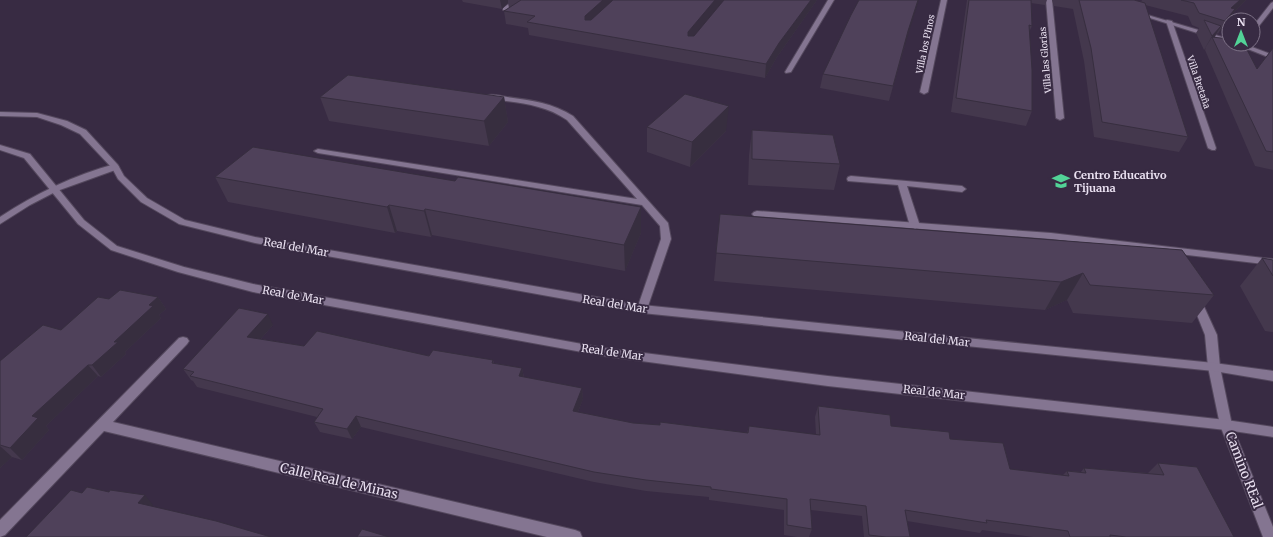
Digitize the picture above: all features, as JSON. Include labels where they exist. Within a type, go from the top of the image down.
[{"type":"street","points":[[505,9],[518,0]]},
{"type":"street","points":[[788,72],[831,0]]},
{"type":"street","name":"Villa los PInos","points":[[924,92],[944,0]]},
{"type":"street","name":"Villa las Glorias","points":[[1048,0],[1060,118]]},
{"type":"street","points":[[1261,20],[1273,4]]},
{"type":"street","points":[[1128,10],[1169,21],[1221,38]]},
{"type":"street","name":"Villa Bretaña","points":[[1169,21],[1212,148]]},
{"type":"street","points":[[1260,52],[1273,57]]},
{"type":"street","points":[[486,96],[539,104],[559,110],[570,118],[665,225],[666,239],[642,309]]},
{"type":"street","name":"Real del Mar","points":[[0,114],[37,115],[64,123],[77,129],[83,132],[144,200],[182,222],[255,240],[642,309],[1214,367],[1273,376]]},
{"type":"street","name":"Real de Mar","points":[[0,147],[27,156],[81,222],[114,248],[182,270],[253,288],[604,352],[828,381],[1226,425],[1273,432]]},
{"type":"street","points":[[318,151],[647,203]]},
{"type":"street","points":[[0,221],[27,203],[54,189],[115,167]]},
{"type":"street","points":[[851,179],[962,189]]},
{"type":"street","points":[[902,183],[915,226]]},
{"type":"street","points":[[757,214],[1051,236],[1273,262]]},
{"type":"street","points":[[1174,250],[1180,264]]},
{"type":"street","name":"Camino REal","points":[[1192,292],[1211,335],[1214,367],[1226,425],[1270,537]]},
{"type":"street","points":[[0,530],[183,341]]},
{"type":"street","name":"Calle Real de Minas","points":[[103,425],[575,537]]},
{"type":"building","points":[[521,0],[603,0],[585,16],[585,20],[591,20],[613,0],[715,0],[688,32],[688,36],[694,36],[724,0],[811,0],[779,43],[766,64],[527,22],[535,16],[504,11]]},
{"type":"building","points":[[859,0],[918,0],[893,86],[823,74]]},
{"type":"building","points":[[969,0],[1031,0],[1032,26],[1029,25],[1032,70],[1032,111],[956,98]]},
{"type":"building","points":[[1079,0],[1134,0],[1145,3],[1188,137],[1102,122],[1091,48]]},
{"type":"building","points":[[1181,0],[1240,0],[1231,8],[1235,9],[1232,12],[1221,12],[1221,20],[1199,13],[1194,3]]},
{"type":"building","points":[[1204,20],[1221,26],[1212,36]]},
{"type":"building","points":[[1212,37],[1221,38],[1221,52],[1248,52],[1257,69],[1273,48],[1273,152],[1266,151]]},
{"type":"building","points":[[348,75],[504,97],[484,121],[320,97]]},
{"type":"building","points":[[685,94],[729,106],[692,142],[647,127]]},
{"type":"building","points":[[752,130],[833,135],[840,164],[752,159]]},
{"type":"building","points":[[253,147],[455,181],[458,177],[641,207],[624,245],[425,209],[424,211],[389,205],[387,207],[215,177]]},
{"type":"building","points":[[720,214],[1182,250],[1214,295],[1090,285],[1083,273],[1061,282],[716,253]]},
{"type":"building","points":[[1262,258],[1273,260],[1273,276]]},
{"type":"building","points":[[120,290],[158,297],[149,305],[153,306],[114,342],[118,342],[92,365],[88,365],[32,416],[38,418],[10,448],[0,445],[0,361],[43,325],[61,330],[98,297],[109,299]]},
{"type":"building","points":[[239,308],[268,314],[247,337],[304,346],[317,331],[429,356],[433,350],[493,360],[492,363],[522,368],[519,376],[582,388],[573,411],[633,423],[660,425],[660,422],[748,433],[749,426],[820,435],[818,406],[890,415],[891,426],[949,432],[950,439],[1003,443],[1010,469],[1069,476],[1067,471],[1086,473],[1084,468],[1164,475],[1158,463],[1197,467],[1234,537],[1126,537],[1110,535],[1110,537],[1070,537],[1068,531],[986,520],[987,523],[905,510],[910,537],[886,537],[869,535],[866,506],[810,499],[812,529],[787,525],[787,499],[711,489],[711,487],[646,480],[594,472],[356,416],[347,429],[314,422],[323,409],[190,376],[194,372],[183,369]]},
{"type":"building","points":[[87,487],[109,492],[110,490],[145,495],[138,503],[216,521],[271,537],[26,537],[71,490],[82,493]]},
{"type":"building","points":[[362,529],[389,537],[357,537]]},
{"type":"place","name":"Centro Educativo Tijuana","points":[[1061,181]]}]
